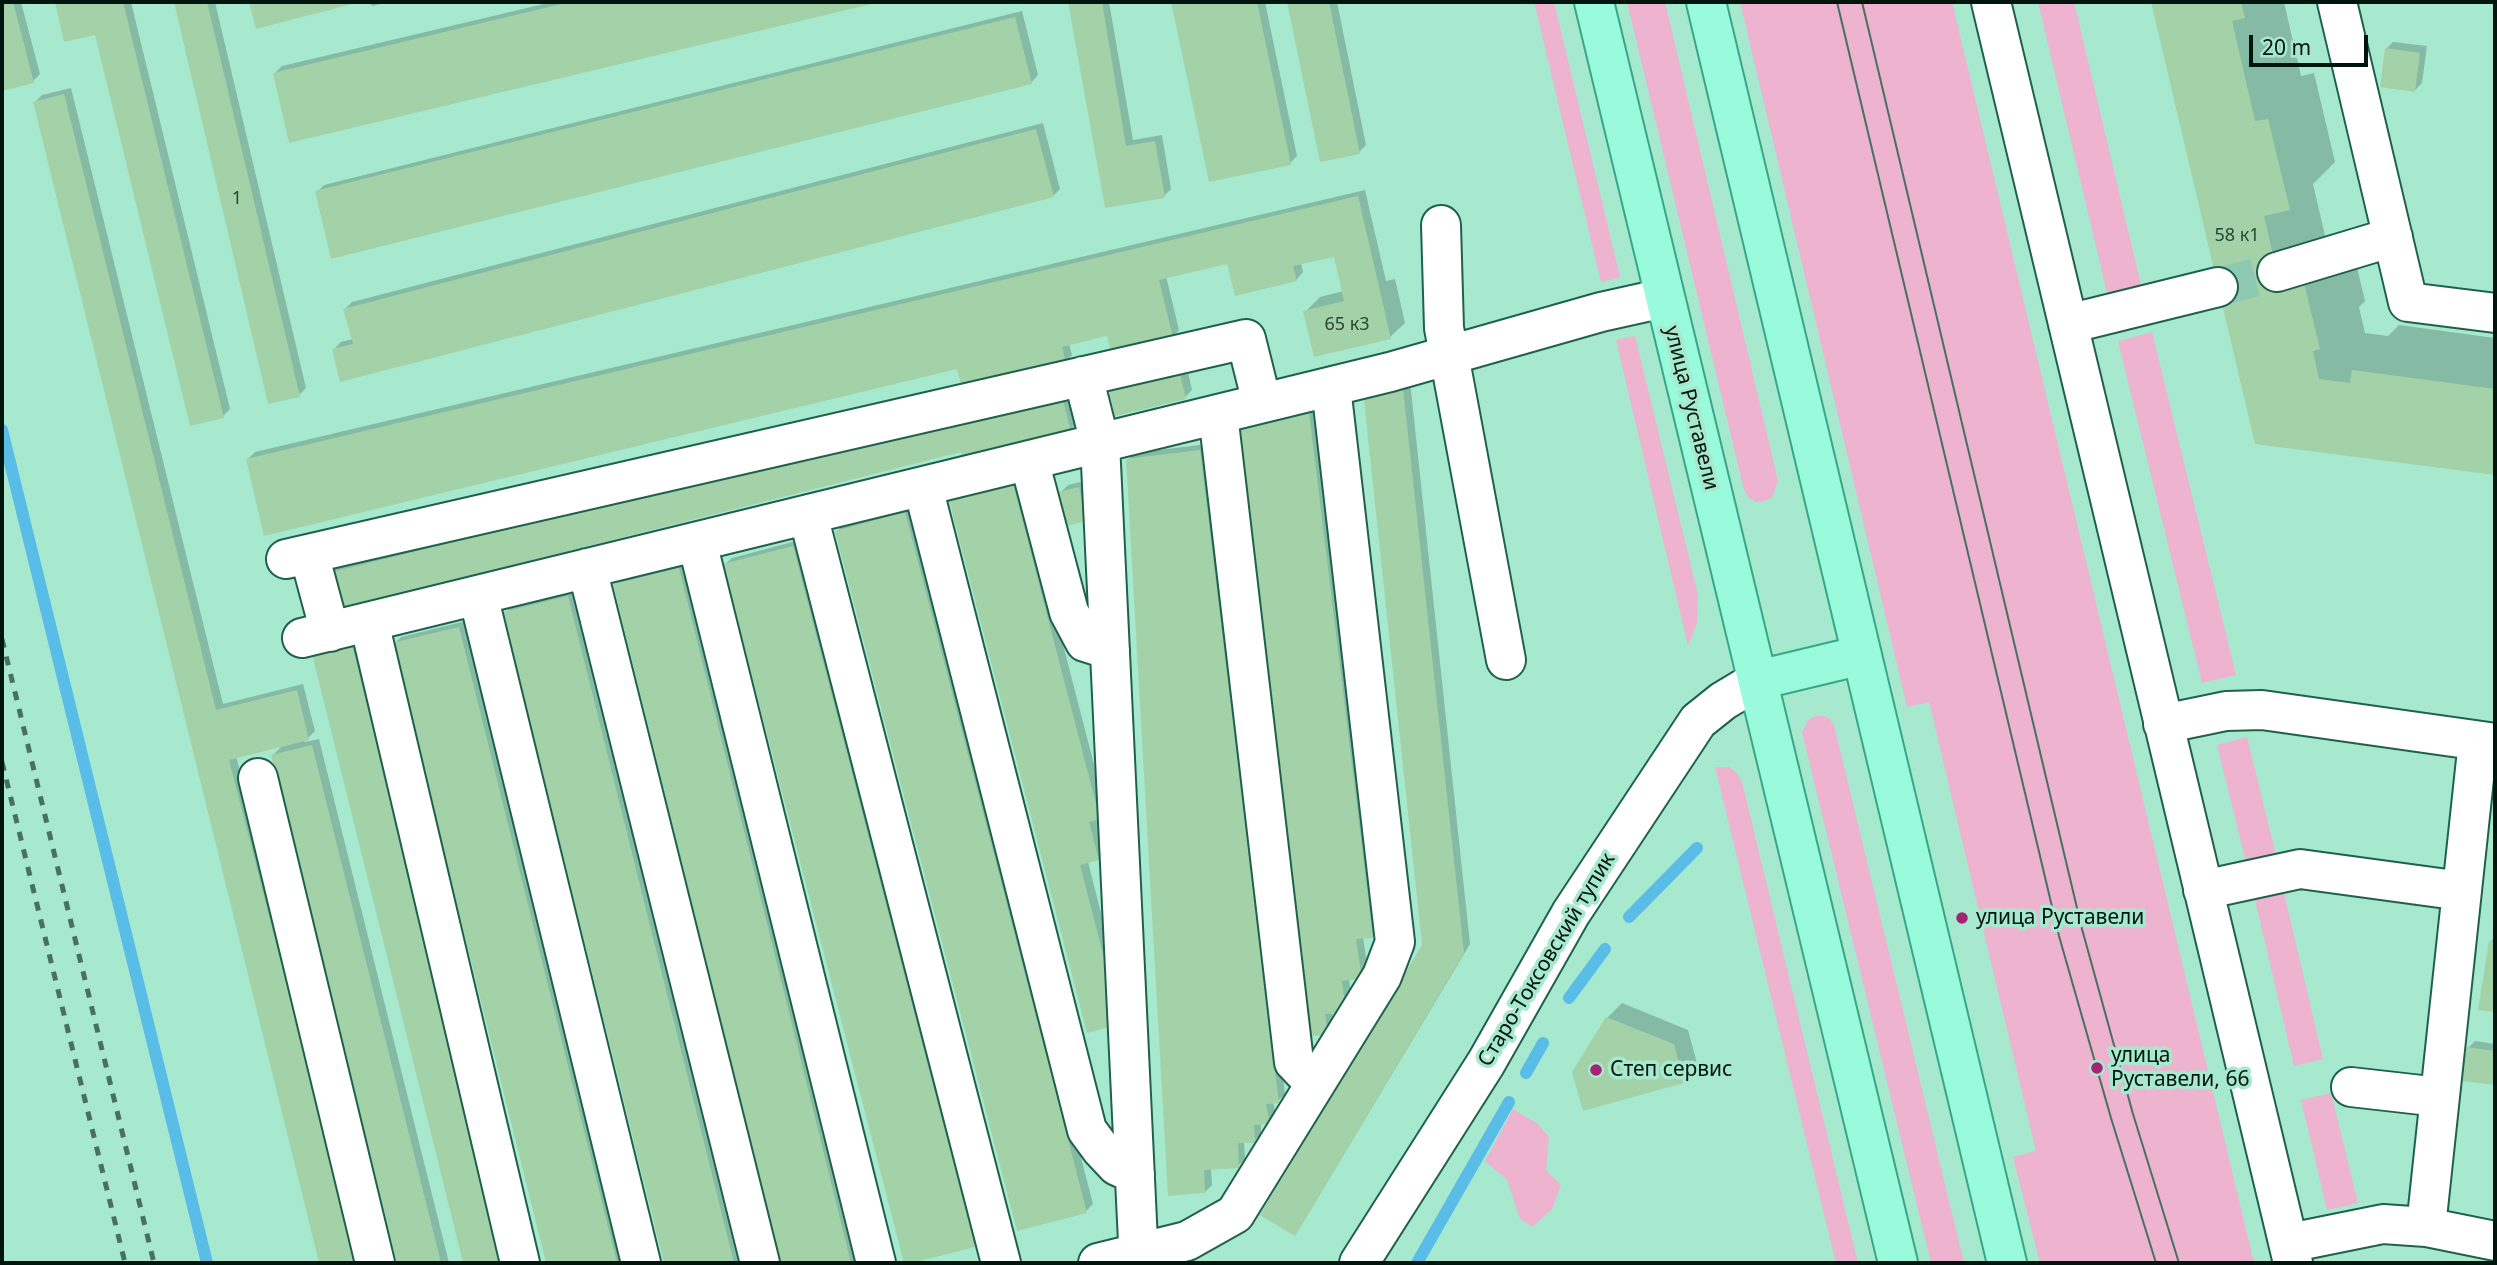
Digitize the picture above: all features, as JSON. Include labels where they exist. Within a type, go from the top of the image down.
[{"type":"main road","name":"улица Руставели","points":[[1594,2],[1898,1263]]},
{"type":"main road","points":[[1706,2],[2007,1263]]},
{"type":"main road","points":[[1758,680],[1862,655]]},
{"type":"street","points":[[1992,2],[2291,1253],[2383,1224],[2426,1227],[2495,1241]]},
{"type":"street","points":[[2337,2],[2407,302],[2495,313]]},
{"type":"street","points":[[1441,225],[1444,328],[1506,660]]},
{"type":"street","points":[[2277,272],[2393,237]]},
{"type":"street","points":[[2068,324],[2218,287]]},
{"type":"street","points":[[1262,403],[1246,339],[298,557],[316,635],[1331,387],[1601,312],[1664,298]]},
{"type":"street","points":[[1083,376],[1100,443],[1139,1258]]},
{"type":"street","points":[[1097,1263],[1139,1258],[1187,1241],[1235,1214],[1382,976],[1395,942],[1331,387]]},
{"type":"street","points":[[1218,414],[1294,1062],[1315,1084]]},
{"type":"street","points":[[1029,460],[1069,612],[1085,642],[1110,650]]},
{"type":"street","points":[[923,487],[1087,1130],[1117,1166],[1135,1174]]},
{"type":"street","points":[[808,515],[1001,1263]]},
{"type":"street","points":[[697,542],[876,1263]]},
{"type":"street","points":[[587,568],[760,1263]]},
{"type":"street","points":[[478,595],[640,1263]]},
{"type":"street","points":[[369,622],[520,1263]]},
{"type":"street","name":"Старо-Токсовский тупик","points":[[1359,1263],[1486,1063],[1571,913],[1698,721],[1723,701],[1758,680]]},
{"type":"street","points":[[2163,724],[2226,710],[2262,710],[2486,742],[2462,891],[2426,1227]]},
{"type":"street","points":[[258,778],[374,1263]]},
{"type":"street","points":[[2203,890],[2300,869],[2462,891]]},
{"type":"street","points":[[2351,1087],[2439,1097]]},
{"type":"shaded area","points":[[1534,2],[1554,2],[1620,277],[1601,282]]},
{"type":"shaded area","points":[[1627,2],[1665,2],[1778,481],[1772,498],[1765,501],[1756,502],[1749,498],[1744,490]]},
{"type":"shaded area","points":[[1740,2],[1952,2],[2254,1263],[2040,1263],[2013,1157],[2036,1151],[1929,702],[1907,707]]},
{"type":"shaded area","points":[[2038,2],[2074,2],[2141,285],[2107,293]]},
{"type":"shaded area","points":[[2152,332],[2236,675],[2202,683],[2118,341]]},
{"type":"shaded area","points":[[1635,336],[1698,595],[1697,623],[1688,646],[1616,340]]},
{"type":"shaded area","points":[[1816,716],[1830,719],[1834,725],[1964,1263],[1931,1263],[1802,732],[1809,719]]},
{"type":"shaded area","points":[[2247,737],[2276,855],[2246,862],[2217,745]]},
{"type":"shaded area","points":[[1715,767],[1729,767],[1737,773],[1742,782],[1858,1263],[1836,1263]]},
{"type":"shaded area","points":[[2284,893],[2323,1059],[2294,1066],[2255,900]]},
{"type":"shaded area","points":[[2331,1093],[2358,1203],[2327,1210],[2301,1100]]},
{"type":"shaded area","points":[[1513,1109],[1538,1124],[1549,1137],[1546,1170],[1561,1185],[1552,1209],[1533,1227],[1520,1219],[1507,1180],[1485,1161]]},
{"type":"building","points":[[2,2],[13,2],[34,83],[2,91]]},
{"type":"building","points":[[55,2],[123,2],[224,418],[190,426],[95,35],[64,42]]},
{"type":"building","points":[[174,2],[207,2],[300,397],[268,404]]},
{"type":"building","points":[[249,2],[356,2],[356,3],[256,29]]},
{"type":"building","points":[[570,2],[876,3],[289,143],[273,73]]},
{"type":"building","points":[[1068,2],[1102,2],[1126,146],[1155,141],[1165,198],[1105,208]]},
{"type":"building","points":[[1171,2],[1257,2],[1291,165],[1209,182]]},
{"type":"building","points":[[1287,2],[1329,2],[1360,154],[1320,162]]},
{"type":"building","points":[[2151,2],[2241,2],[2245,18],[2232,21],[2255,121],[2268,119],[2290,210],[2264,216],[2281,289],[2304,283],[2320,349],[2313,351],[2319,379],[2350,383],[2352,370],[2495,389],[2495,475],[2255,444]]},
{"type":"building","points":[[1015,17],[1032,84],[331,259],[315,191]]},
{"type":"building","points":[[2385,48],[2420,53],[2415,92],[2380,87]]},
{"type":"building","points":[[64,94],[216,710],[297,690],[309,740],[229,760],[358,1263],[319,1263],[33,102]]},
{"type":"building","points":[[1036,129],[1054,197],[340,382],[332,349],[353,344],[343,309]]},
{"type":"building","points":[[1358,196],[1391,339],[1314,357],[1303,311],[1344,301],[1334,257],[1293,266],[1297,281],[1235,296],[1227,264],[1159,280],[1173,338],[1111,353],[1107,336],[1062,347],[1066,364],[962,388],[957,369],[264,536],[246,459]]},
{"type":"building","points":[[1180,374],[1186,399],[1115,416],[1109,390]]},
{"type":"building","points":[[1403,388],[1464,953],[1295,1236],[1260,1215],[1422,945],[1363,391]]},
{"type":"building","points":[[1061,392],[1071,432],[962,457],[961,452],[339,609],[328,573]]},
{"type":"building","points":[[1309,412],[1373,938],[1356,939],[1362,979],[1342,981],[1346,1012],[1325,1014],[1328,1035],[1308,1036],[1234,421]]},
{"type":"building","points":[[1200,450],[1279,1103],[1266,1104],[1270,1124],[1254,1125],[1255,1143],[1238,1143],[1239,1168],[1204,1170],[1205,1193],[1168,1196],[1126,459]]},
{"type":"building","points":[[1013,484],[1100,819],[1089,822],[1099,860],[1080,865],[1121,1024],[1087,1033],[949,500]]},
{"type":"building","points":[[1079,487],[1086,521],[1066,526],[1059,492]]},
{"type":"building","points":[[905,512],[1087,1213],[1017,1231],[835,531]]},
{"type":"building","points":[[793,546],[975,1247],[912,1263],[904,1263],[723,564]]},
{"type":"building","points":[[679,568],[851,1263],[781,1263],[613,584]]},
{"type":"building","points":[[568,596],[734,1263],[664,1263],[503,612]]},
{"type":"building","points":[[459,627],[617,1263],[546,1263],[392,643]]},
{"type":"building","points":[[352,645],[505,1263],[463,1263],[312,654]]},
{"type":"building","points":[[312,745],[441,1263],[397,1263],[271,755]]},
{"type":"building","points":[[2489,941],[2495,942],[2495,1012],[2478,1010]]},
{"type":"building","points":[[1606,1017],[1674,1044],[1684,1083],[1583,1111],[1572,1072]]},
{"type":"building","points":[[2466,1047],[2495,1051],[2495,1085],[2462,1081]]},
{"type":"waterway","points":[[2,430],[207,1263]]},
{"type":"waterway","points":[[1629,917],[1697,848]]},
{"type":"waterway","points":[[1569,998],[1605,949]]},
{"type":"waterway","points":[[1526,1073],[1543,1043]]},
{"type":"waterway","points":[[1417,1263],[1509,1102]]},
{"type":"tunnel","points":[[2218,287],[2277,272]]},
{"type":"tram line","points":[[1837,2],[2059,936],[2156,1263]]},
{"type":"tram line","points":[[1862,2],[2082,929],[2133,1114],[2179,1263]]},
{"type":"railway","points":[[2,639],[154,1263]]},
{"type":"railway","points":[[2,762],[125,1263]]},
{"type":"place","name":"улица Руставели","points":[[1962,918]]},
{"type":"place","name":"улица Руставели, 66","points":[[2097,1068]]},
{"type":"place","name":"Степ сервис","points":[[1596,1070]]}]
